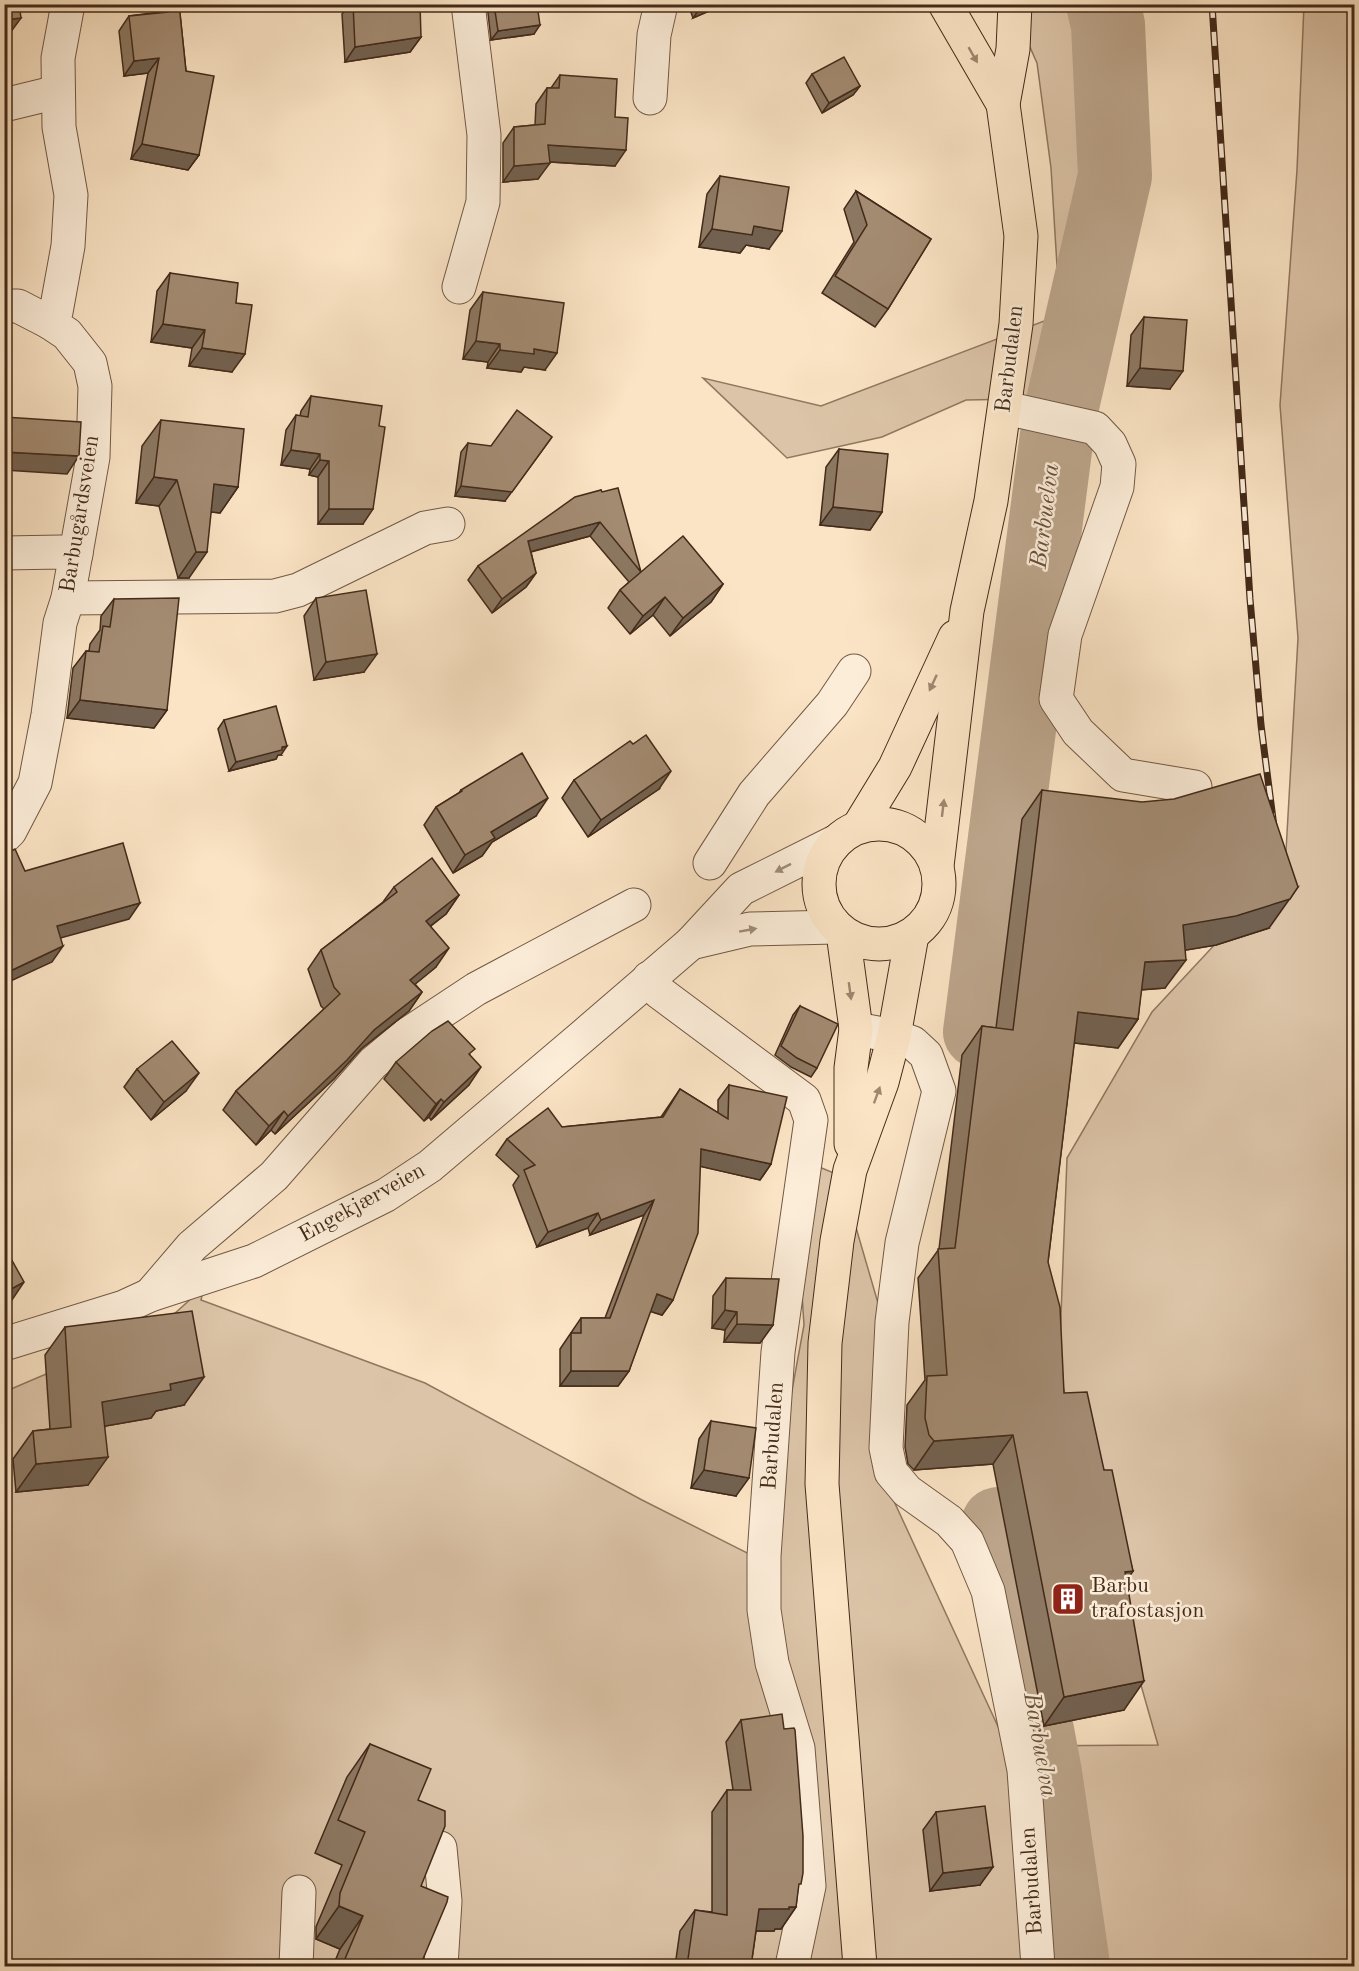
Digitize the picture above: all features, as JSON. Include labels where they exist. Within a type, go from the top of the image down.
[{"type":"main road","name":"Barbudalen","points":[[945,4],[1003,104]]},
{"type":"main road","name":"Barbudalen","points":[[937,866],[967,611],[991,501],[1016,324],[1021,236],[1003,104],[1012,49],[1015,4]]},
{"type":"main road","name":"Barbudalen","points":[[847,834],[895,767],[967,611]]},
{"type":"main road","points":[[882,824],[906,830],[925,845],[937,866],[939,892],[930,917],[912,935],[890,944],[865,944],[839,930],[822,907],[818,884],[822,861],[847,834],[882,824]]},
{"type":"main road","points":[[839,930],[856,1029],[851,1068],[850,1170]]},
{"type":"main road","points":[[860,1966],[822,1484],[825,1343],[837,1241],[850,1170],[882,1082],[894,1036],[912,935]]},
{"type":"street","points":[[50,322],[56,312],[68,246],[71,195],[59,127],[58,95],[58,58],[68,4]]},
{"type":"street","points":[[459,287],[483,202],[484,135],[468,4]]},
{"type":"street","points":[[650,98],[654,35],[661,4]]},
{"type":"street","points":[[4,105],[45,95],[58,95]]},
{"type":"street","name":"Barbugårdsveien","points":[[4,306],[18,306],[50,322],[67,334],[90,363],[95,386],[93,457],[68,598],[60,623],[48,715],[35,783],[10,831],[4,837]]},
{"type":"street","points":[[1005,408],[1095,428],[1110,444],[1119,464],[1117,487],[1065,635],[1056,699],[1078,732],[1123,775],[1196,787]]},
{"type":"street","points":[[68,598],[275,596],[298,590],[424,528],[448,524]]},
{"type":"street","points":[[4,553],[76,554]]},
{"type":"street","points":[[710,863],[754,794],[832,704],[854,671]]},
{"type":"street","name":"Engekjærveien","points":[[4,1344],[124,1307],[150,1295],[254,1260],[386,1195],[439,1159],[691,943],[741,889],[847,834]]},
{"type":"street","points":[[150,1295],[192,1246],[274,1176],[373,1064],[408,1034],[476,988],[634,905]]},
{"type":"street","name":"Engekjærveien","points":[[691,943],[750,929],[839,930]]},
{"type":"street","name":"Barbudalen","points":[[649,978],[659,992],[804,1100],[811,1120],[778,1352],[764,1556],[765,1610],[772,1663],[798,1748],[808,1886],[792,1966]]},
{"type":"street","name":"Barbudalen","points":[[856,1029],[894,1036],[913,1043],[926,1055],[939,1092],[903,1243],[892,1322],[886,1448],[891,1472],[907,1491],[949,1521],[967,1541],[988,1591],[1024,1770],[1038,1966]]},
{"type":"street","points":[[440,1848],[445,1901],[441,1966]]},
{"type":"street","points":[[296,1966],[299,1892]]},
{"type":"shaded area","points":[[1011,5],[1122,5],[1122,233],[1083,398],[966,400],[882,437],[787,458],[703,378],[821,406],[1060,315],[1051,168],[1037,63]]},
{"type":"shaded area","points":[[1304,5],[1354,5],[1354,1966],[5,1966],[4,1392],[163,1324],[204,1287],[201,1300],[425,1383],[642,1500],[761,1560],[804,1325],[793,1156],[841,1176],[887,1334],[893,1499],[1007,1746],[1158,1745],[1058,1393],[1067,1158],[1152,1012],[1285,869],[1298,638],[1280,405],[1297,170]]},
{"type":"building","points":[[4,4],[19,4],[21,18],[4,20]]},
{"type":"building","points":[[169,4],[179,4],[186,71],[214,76],[199,155],[142,144],[159,58],[134,61],[129,16],[168,12]]},
{"type":"building","points":[[353,4],[420,4],[421,37],[355,47]]},
{"type":"building","points":[[494,4],[537,4],[540,25],[498,31]]},
{"type":"building","points":[[844,57],[860,86],[829,103],[812,74]]},
{"type":"building","points":[[560,75],[617,79],[615,117],[628,118],[626,150],[548,145],[550,163],[514,166],[514,127],[545,124],[547,88],[559,88]]},
{"type":"building","points":[[720,176],[789,187],[782,231],[754,226],[752,235],[712,229]]},
{"type":"building","points":[[856,191],[931,239],[888,309],[835,276],[867,225]]},
{"type":"building","points":[[170,273],[238,283],[236,303],[252,305],[245,354],[202,348],[205,330],[163,324]]},
{"type":"building","points":[[483,292],[564,303],[557,353],[534,349],[534,354],[500,350],[500,344],[476,341]]},
{"type":"building","points":[[1144,317],[1187,320],[1183,371],[1140,368]]},
{"type":"building","points":[[311,396],[382,406],[379,426],[385,427],[373,509],[329,509],[329,461],[320,460],[320,454],[291,450],[296,415],[308,417]]},
{"type":"building","points":[[517,410],[552,437],[512,492],[461,486],[468,443],[491,446]]},
{"type":"building","points":[[4,417],[81,422],[79,456],[4,452]]},
{"type":"building","points":[[161,420],[244,429],[238,487],[214,484],[207,552],[196,552],[177,480],[154,477]]},
{"type":"building","points":[[839,449],[888,454],[882,512],[833,507]]},
{"type":"building","points":[[618,488],[641,572],[600,522],[528,541],[536,573],[502,599],[478,566],[575,497]]},
{"type":"building","points":[[683,536],[723,584],[683,618],[665,597],[643,616],[620,590]]},
{"type":"building","points":[[366,590],[377,654],[326,662],[316,598]]},
{"type":"building","points":[[179,598],[167,710],[80,700],[86,651],[99,652],[103,626],[110,627],[114,599]]},
{"type":"building","points":[[276,706],[287,746],[282,747],[282,750],[236,762],[224,720]]},
{"type":"building","points":[[646,735],[671,771],[601,820],[574,780],[630,741],[633,744]]},
{"type":"building","points":[[522,753],[548,798],[491,832],[495,838],[465,855],[436,807]]},
{"type":"building","points":[[1260,774],[1298,887],[1290,899],[1236,916],[1183,925],[1186,960],[1145,962],[1138,1019],[1078,1012],[1048,1262],[1060,1307],[1064,1393],[1087,1392],[1104,1470],[1112,1470],[1133,1571],[1125,1572],[1144,1681],[1064,1697],[1013,1435],[934,1441],[929,1435],[925,1418],[927,1376],[947,1375],[938,1249],[955,1248],[982,1026],[1013,1030],[1042,790],[1142,802],[1174,799]]},
{"type":"building","points":[[123,843],[140,903],[57,926],[63,946],[4,974],[4,854],[15,849],[25,871]]},
{"type":"building","points":[[432,858],[459,895],[426,921],[449,948],[410,980],[422,992],[374,1030],[347,1060],[288,1116],[284,1111],[269,1126],[236,1091],[340,994],[334,987],[321,950],[397,892],[394,887]]},
{"type":"building","points":[[800,1006],[838,1024],[817,1068],[797,1058],[781,1046]]},
{"type":"building","points":[[448,1021],[475,1049],[469,1054],[481,1067],[444,1102],[441,1099],[436,1104],[396,1062],[432,1031]]},
{"type":"building","points":[[172,1041],[199,1073],[164,1102],[137,1069]]},
{"type":"building","points":[[729,1085],[787,1097],[771,1164],[701,1149],[698,1233],[673,1300],[657,1294],[629,1371],[571,1371],[571,1333],[581,1333],[581,1318],[610,1318],[654,1200],[601,1220],[598,1213],[548,1232],[524,1170],[535,1165],[507,1139],[548,1108],[562,1127],[663,1117],[680,1089],[728,1119]]},
{"type":"building","points":[[4,1246],[24,1282],[4,1293]]},
{"type":"building","points":[[726,1278],[779,1279],[773,1325],[737,1324],[737,1312],[725,1310]]},
{"type":"building","points":[[192,1311],[204,1377],[170,1384],[171,1390],[102,1402],[108,1457],[36,1464],[33,1431],[71,1427],[65,1327]]},
{"type":"building","points":[[711,1421],[756,1428],[749,1478],[704,1470]]},
{"type":"building","points":[[782,1714],[784,1729],[794,1728],[795,1730],[803,1836],[803,1873],[796,1907],[759,1909],[751,1966],[687,1966],[695,1910],[727,1915],[727,1790],[751,1790],[741,1720]]},
{"type":"building","points":[[370,1744],[431,1769],[418,1800],[445,1811],[445,1826],[421,1886],[448,1897],[420,1966],[342,1966],[363,1916],[339,1906],[340,1893],[365,1832],[338,1820]]},
{"type":"building","points":[[985,1806],[993,1867],[943,1873],[936,1812]]},
{"type":"waterway","name":"Barbuelva","points":[[980,1032],[1059,419],[1115,176],[1108,25],[1103,4]]},
{"type":"waterway","name":"Barbuelva","points":[[998,1524],[1045,1773],[1072,1958],[1071,1966]]},
{"type":"railway","points":[[1212,4],[1250,599],[1261,725],[1274,827]]},
{"type":"place","name":"Barbu trafostasjon","points":[[1068,1599]]}]
